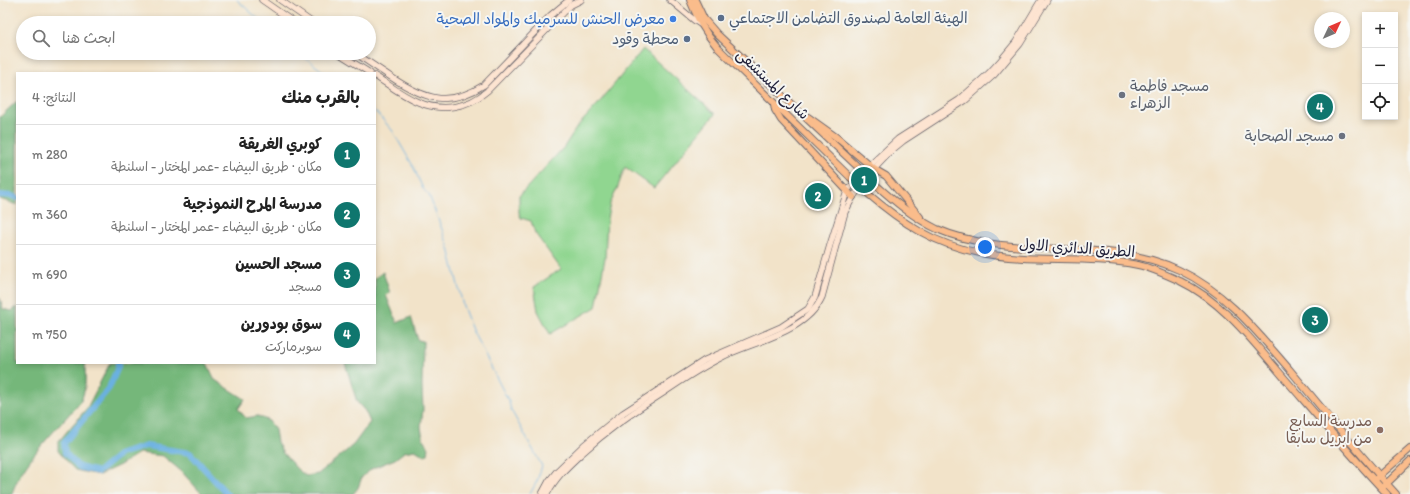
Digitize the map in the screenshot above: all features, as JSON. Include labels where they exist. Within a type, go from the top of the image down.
[{"type":"main road","points":[[262,0],[285,16]]},
{"type":"main road","points":[[280,0],[302,16]]},
{"type":"main road","points":[[366,60],[409,89],[422,95],[441,99],[462,96],[484,85],[551,15],[569,0]]},
{"type":"main road","points":[[376,77],[412,99],[430,106],[444,108],[469,103],[480,98],[571,5],[581,0]]},
{"type":"main road","points":[[670,0],[700,24]]},
{"type":"main road","name":"شارع المستشفى","points":[[690,0],[700,24],[718,48],[867,193]]},
{"type":"main road","name":"شارع المستشفى","points":[[695,0],[704,19],[710,26],[875,184]]},
{"type":"main road","points":[[952,106],[1002,60],[1016,42],[1041,0]]},
{"type":"main road","points":[[542,494],[549,481],[557,471],[628,412],[704,360],[781,327],[808,308],[815,297],[847,191],[872,167],[903,141],[952,106],[980,89],[1006,62],[1030,29],[1048,0]]},
{"type":"main road","points":[[349,60],[368,72]]},
{"type":"main road","points":[[757,86],[764,79]]},
{"type":"main road","points":[[774,104],[775,110],[781,120],[853,197]]},
{"type":"main road","points":[[798,111],[820,124],[872,167],[886,176],[922,220]]},
{"type":"main road","points":[[628,412],[724,356],[786,330],[803,321],[816,309],[822,297],[845,212],[872,167]]},
{"type":"main road","name":"الطريق الدائري الاول","points":[[875,184],[894,201],[922,220],[952,235],[966,239],[987,243],[1105,253],[1148,259],[1179,270],[1214,291],[1233,306],[1396,494]]},
{"type":"main road","name":"الطريق الدائري الاول","points":[[867,193],[907,225],[939,241],[964,249],[999,255],[1116,262],[1138,265],[1181,282],[1208,299],[1227,314],[1387,494]]},
{"type":"main road","points":[[1208,299],[1214,291]]},
{"type":"main road","points":[[1249,338],[1256,332]]},
{"type":"main road","points":[[1337,439],[1343,434]]},
{"type":"main road","points":[[547,494],[556,479],[591,442]]},
{"type":"main road","points":[[1374,481],[1410,449]]},
{"type":"main road","points":[[1381,488],[1410,461]]},
{"type":"main road","points":[[1371,466],[1382,469],[1392,465]]},
{"type":"green space","points":[[643,49],[715,114],[654,188],[625,167],[610,204],[607,219],[605,258],[596,307],[550,334],[538,311],[534,287],[561,269],[535,233],[531,221],[521,218],[519,213],[519,196],[564,147],[577,127]]},
{"type":"green space","points":[[16,102],[16,205],[0,199],[0,117]]},
{"type":"green space","points":[[383,272],[390,293],[386,295],[397,323],[411,317],[418,340],[423,341],[423,409],[421,427],[423,439],[429,448],[428,454],[425,456],[415,450],[404,452],[395,459],[373,468],[362,477],[358,488],[353,494],[202,494],[181,471],[163,456],[139,453],[120,465],[99,475],[75,470],[58,451],[58,442],[87,408],[109,364],[207,364],[215,380],[245,399],[238,409],[246,418],[258,416],[269,421],[275,430],[277,442],[282,452],[297,469],[306,476],[318,474],[354,444],[370,422],[365,411],[357,402],[345,364],[376,364],[376,277]]},
{"type":"green space","points":[[0,298],[3,309],[12,311],[16,308],[16,364],[85,364],[85,386],[81,400],[27,464],[12,494],[0,494]]},
{"type":"waterway","points":[[237,0],[255,16]]},
{"type":"waterway","points":[[308,60],[324,72]]},
{"type":"waterway","points":[[376,112],[392,130],[413,166],[423,189],[429,195],[449,248],[463,306],[472,330],[509,402],[511,410],[542,466],[537,481],[530,494]]},
{"type":"waterway","points":[[0,195],[16,198]]},
{"type":"waterway","points":[[118,364],[109,388],[64,443],[65,453],[79,467],[98,472],[120,454],[146,446],[190,453],[227,494]]},
{"type":"place","name":"الهيئة العامة لصندوق التضامن الاجتماعي","points":[[721,18]]},
{"type":"place","name":"معرض الحنش للسرميك والمواد الصحية","points":[[673,19]]},
{"type":"place","name":"محطة وقود","points":[[687,39]]},
{"type":"place","name":"مسجد فاطمة الزهراء","points":[[1122,95]]},
{"type":"place","name":"سوق بودورين","points":[[1320,107]]},
{"type":"place","name":"مسجد الصحابة","points":[[1342,136]]},
{"type":"place","name":"كوبري الغريقة","points":[[864,180]]},
{"type":"place","name":"مدرسة المرح النموذجية","points":[[818,196]]},
{"type":"place","name":"مسجد الحسين","points":[[1315,320]]},
{"type":"place","name":"مدرسة السابع من ابريل سابقا","points":[[1380,430]]}]
